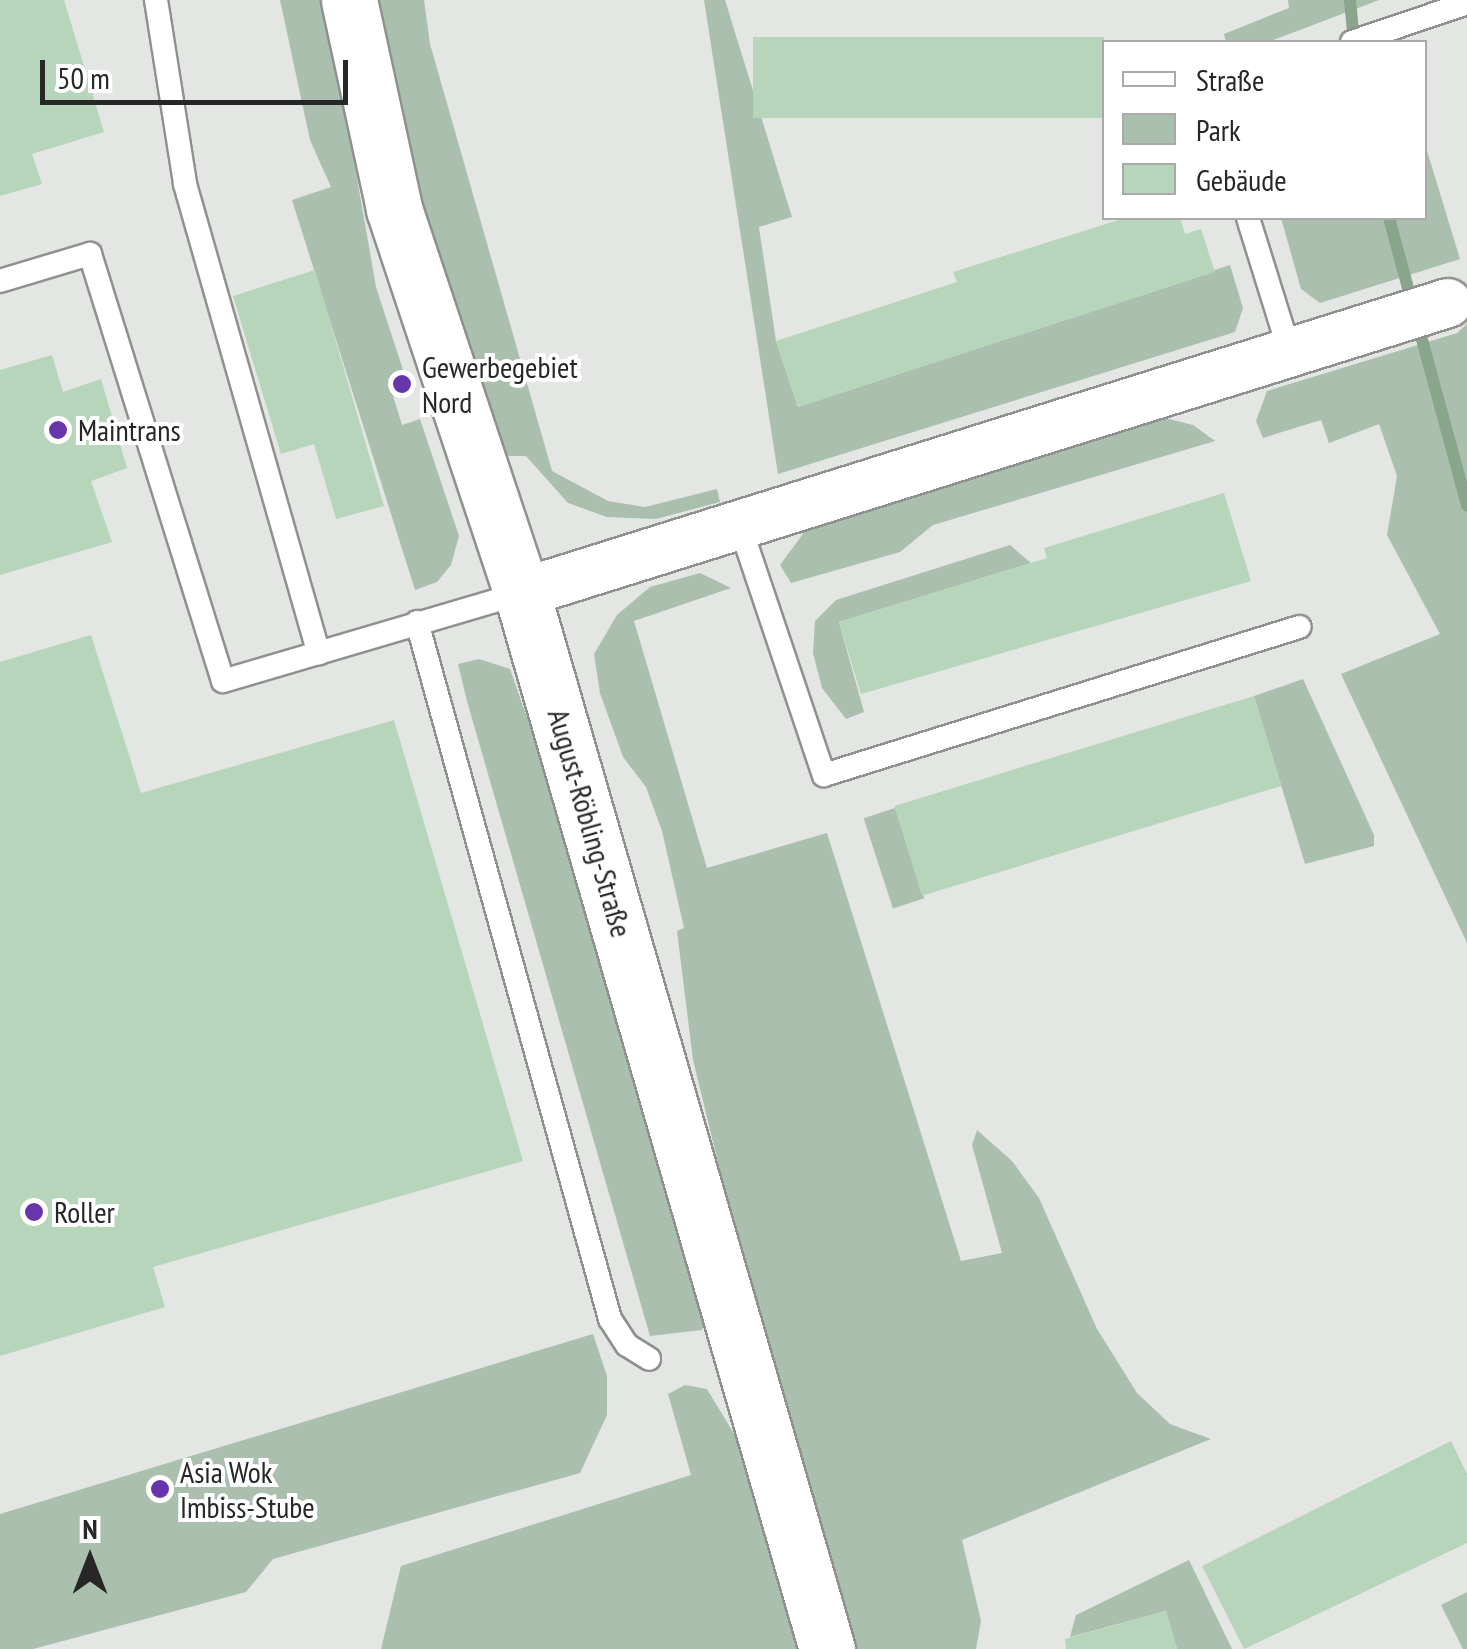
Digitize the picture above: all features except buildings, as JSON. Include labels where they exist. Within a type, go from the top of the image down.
[{"type":"street","name":"August-Röbling-Straße","points":[[349,0],[394,209],[522,593],[827,1649]]},
{"type":"street","points":[[522,593],[1457,300]]},
{"type":"lane","points":[[156,0],[185,184],[319,653]]},
{"type":"lane","points":[[1358,40],[1467,3]]},
{"type":"lane","points":[[1249,220],[1290,353]]},
{"type":"lane","points":[[0,280],[90,254],[222,682],[522,593]]},
{"type":"lane","points":[[740,526],[824,775],[1300,626]]},
{"type":"lane","points":[[417,622],[610,1319],[626,1346],[648,1359]]},
{"type":"green space","points":[[280,0],[326,0],[376,287],[405,376],[389,383],[402,425],[420,419],[459,536],[451,565],[437,582],[415,590],[292,200],[331,187],[310,140]]},
{"type":"green space","points":[[372,0],[424,0],[430,44],[552,471],[608,501],[645,507],[717,489],[720,502],[656,519],[607,517],[568,503],[526,456],[507,456],[420,204]]},
{"type":"green space","points":[[704,0],[725,0],[792,217],[759,227],[776,341],[798,407],[1230,265],[1243,308],[1235,332],[778,474]]},
{"type":"green space","points":[[1288,0],[1379,0],[1273,40],[1226,40],[1224,34],[1289,8]]},
{"type":"green space","points":[[1427,151],[1460,259],[1320,303],[1301,289],[1282,220],[1427,220]]},
{"type":"green space","points":[[1467,324],[1467,943],[1341,674],[1440,634],[1387,535],[1397,476],[1379,424],[1329,443],[1321,420],[1263,438],[1256,421],[1267,391],[1457,333]]},
{"type":"green space","points":[[1161,417],[1193,425],[1215,441],[933,525],[900,552],[791,583],[780,565],[805,531]]},
{"type":"green space","points":[[1010,545],[1031,563],[839,622],[864,712],[846,719],[822,688],[813,653],[815,621],[836,600]]},
{"type":"green space","points":[[700,573],[731,588],[634,621],[707,868],[827,833],[961,1261],[1002,1253],[972,1145],[977,1130],[1012,1161],[1039,1198],[1097,1329],[1137,1393],[1170,1424],[1211,1439],[962,1540],[981,1621],[976,1649],[853,1649],[733,1224],[693,1060],[677,931],[684,928],[662,831],[646,787],[623,757],[600,693],[594,654],[617,615],[650,587]]},
{"type":"green space","points":[[479,659],[510,669],[575,855],[709,1310],[702,1330],[650,1336],[467,701],[458,664]]},
{"type":"green space","points":[[1303,679],[1374,835],[1374,846],[1305,864],[1254,696]]},
{"type":"green space","points":[[895,808],[924,898],[893,909],[864,818]]},
{"type":"green space","points":[[593,1334],[607,1376],[607,1415],[580,1473],[273,1559],[246,1592],[33,1649],[0,1649],[0,1514]]},
{"type":"green space","points":[[685,1385],[707,1389],[754,1467],[807,1649],[381,1649],[401,1566],[691,1475],[668,1394]]},
{"type":"green space","points":[[1189,1560],[1232,1649],[1177,1649],[1166,1611],[1070,1637],[1076,1615]]},
{"type":"green space","points":[[1467,1592],[1467,1649],[1463,1649],[1441,1605]]},
{"type":"waterway","points":[[1350,0],[1354,40]]},
{"type":"waterway","points":[[1390,220],[1467,506]]},
{"type":"place","name":"Gewerbegebiet Nord","points":[[402,384]]},
{"type":"place","name":"Maintrans","points":[[58,430]]},
{"type":"place","name":"Roller","points":[[34,1212]]},
{"type":"place","name":"Asia Wok Imbiss-Stube","points":[[160,1489]]}]
